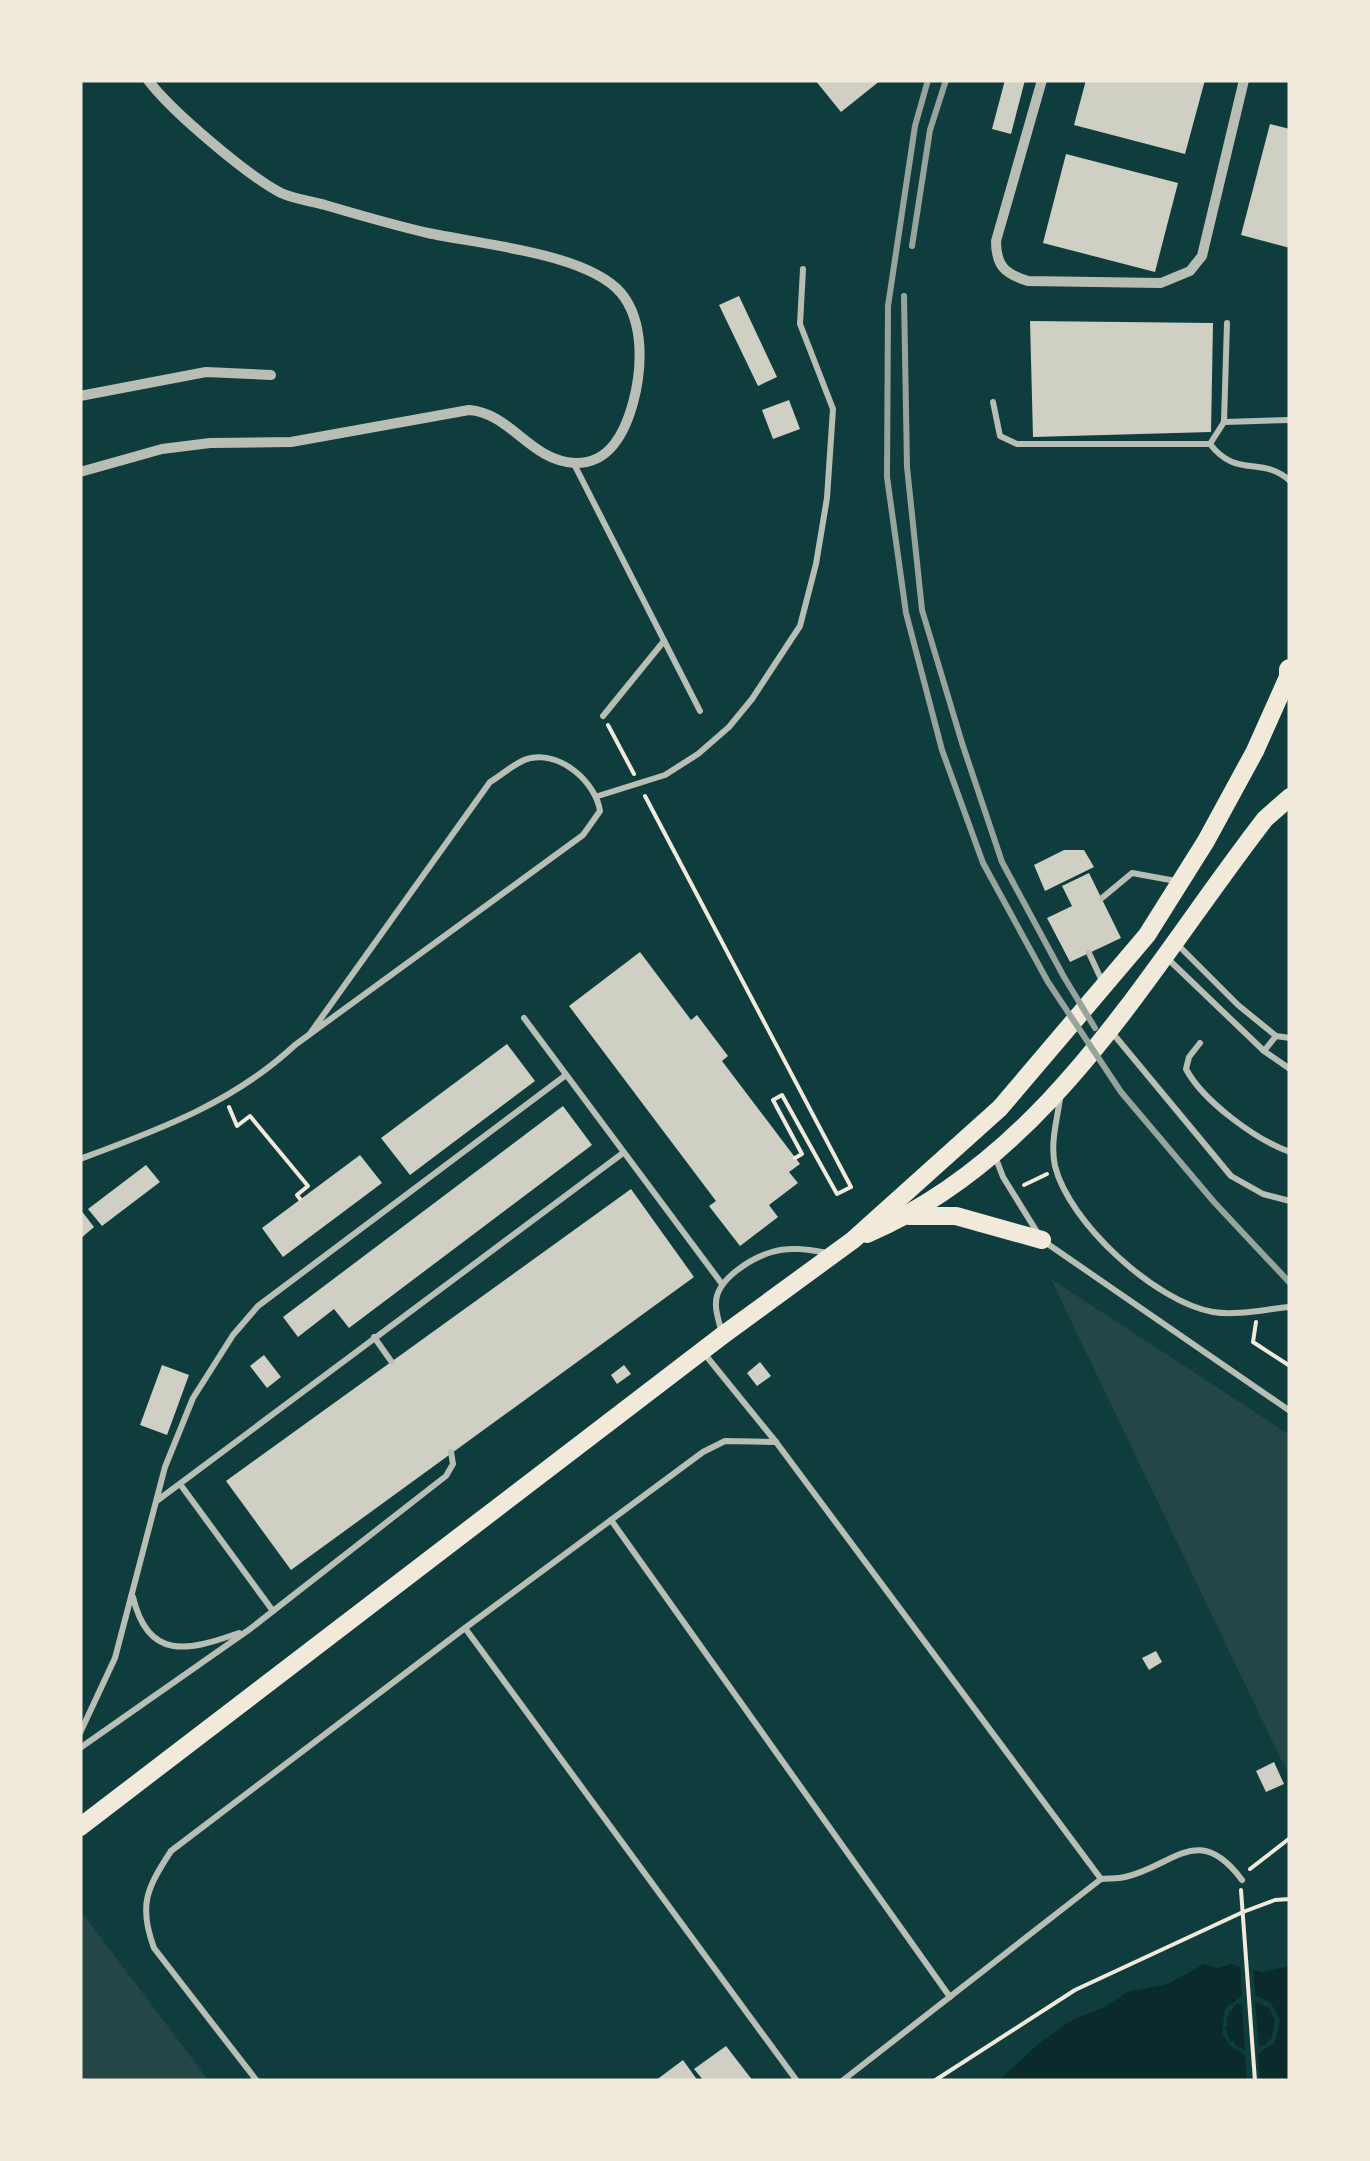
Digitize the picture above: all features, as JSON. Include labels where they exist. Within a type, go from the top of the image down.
[{"type":"main road","points":[[80,1827],[722,1335],[834,1255],[1000,1108],[1147,935],[1255,750],[1289,677]]},
{"type":"main road","points":[[853,1240],[909,1216],[994,1156],[1061,1092],[1265,818],[1290,798]]},
{"type":"main road","points":[[994,1156],[1000,1108]]},
{"type":"main road","points":[[909,1216],[956,1216],[1042,1240]]},
{"type":"street","points":[[80,472],[162,449],[210,443],[291,442],[469,410],[487,412],[530,446],[573,463],[592,461],[606,454],[626,424],[638,381],[640,347],[633,318],[621,294],[599,276],[570,263],[430,233],[282,193],[229,156],[148,80]]},
{"type":"street","points":[[1042,80],[996,241],[1000,266],[1010,276],[1028,281],[1161,283],[1190,271],[1202,256],[1244,80]]},
{"type":"street","points":[[80,396],[206,372],[271,376]]},
{"type":"lane","points":[[598,796],[665,775],[698,754],[752,699],[800,626],[827,498],[833,409],[800,324],[803,269]]},
{"type":"lane","points":[[1210,444],[1224,422],[1227,323]]},
{"type":"lane","points":[[993,402],[1000,436],[1017,444],[1210,444]]},
{"type":"lane","points":[[1224,422],[1290,420]]},
{"type":"lane","points":[[1210,444],[1232,465],[1271,469],[1290,480]]},
{"type":"lane","points":[[573,463],[700,712]]},
{"type":"lane","points":[[604,716],[664,640]]},
{"type":"lane","points":[[80,1159],[226,1098],[272,1066],[583,834],[600,811],[598,796],[575,771],[554,759],[529,758],[490,782],[309,1035]]},
{"type":"lane","points":[[1102,898],[1132,873],[1180,882]]},
{"type":"lane","points":[[1169,948],[1276,1036],[1290,1038]]},
{"type":"lane","points":[[1169,948],[1264,1051],[1290,1069]]},
{"type":"lane","points":[[1089,953],[1105,986]]},
{"type":"lane","points":[[524,1018],[722,1284]]},
{"type":"lane","points":[[1109,1029],[1232,1176],[1262,1194],[1290,1201]]},
{"type":"lane","points":[[1264,1051],[1276,1036]]},
{"type":"lane","points":[[1200,1043],[1188,1057],[1186,1070],[1195,1086],[1268,1144],[1290,1152]]},
{"type":"lane","points":[[80,1733],[114,1658],[165,1467],[193,1398],[233,1334],[258,1306],[566,1075]]},
{"type":"lane","points":[[1061,1092],[1052,1148],[1056,1170],[1070,1204],[1111,1250],[1167,1293],[1212,1312],[1290,1307]]},
{"type":"lane","points":[[158,1500],[623,1153]]},
{"type":"lane","points":[[994,1156],[1042,1240],[1290,1411]]},
{"type":"lane","points":[[722,1335],[716,1303],[722,1284],[749,1263],[774,1251],[806,1249],[834,1255]]},
{"type":"lane","points":[[374,1336],[391,1361]]},
{"type":"lane","points":[[702,1351],[776,1442],[1101,1879]]},
{"type":"lane","points":[[257,2081],[154,1948],[145,1922],[151,1881],[171,1851],[703,1452],[725,1441],[776,1442]]},
{"type":"lane","points":[[80,1748],[250,1629],[446,1476],[453,1464],[451,1452]]},
{"type":"lane","points":[[180,1484],[273,1611]]},
{"type":"lane","points":[[611,1520],[950,1997]]},
{"type":"lane","points":[[133,1596],[140,1625],[156,1640],[180,1647],[207,1644],[250,1629]]},
{"type":"lane","points":[[465,1628],[797,2081]]},
{"type":"lane","points":[[842,2081],[1101,1879],[1126,1877],[1167,1857],[1201,1850],[1222,1858],[1242,1880]]},
{"type":"path","points":[[604,716],[850,1187],[837,1194],[782,1096],[773,1100],[802,1154],[795,1158]]},
{"type":"path","points":[[226,1098],[236,1126],[250,1116],[308,1186],[297,1195],[300,1199]]},
{"type":"path","points":[[1263,1309],[1253,1330],[1253,1342],[1290,1366]]},
{"type":"path","points":[[1255,2081],[1242,1880],[1253,1865],[1290,1838]]},
{"type":"path","points":[[934,2081],[1074,1990],[1243,1912],[1274,1900],[1290,1899]]},
{"type":"shaded area","points":[[1051,1279],[1290,1435],[1290,1778]]},
{"type":"shaded area","points":[[80,1910],[209,2081],[80,2081]]},
{"type":"shaded area","points":[[1204,1964],[1218,1968],[1231,1964],[1262,1972],[1290,1966],[1290,2081],[998,2081],[1043,2040],[1074,2019],[1105,2007],[1127,1992],[1168,1984]]},
{"type":"pier","points":[[1240,1961],[1253,1965],[1255,1995],[1271,2003],[1280,2020],[1275,2042],[1258,2054],[1260,2081],[1247,2081],[1245,2055],[1229,2045],[1222,2032],[1225,2009],[1242,1996]],"holes":[[[1255,2001],[1269,2008],[1275,2022],[1271,2040],[1259,2049]],[[1237,2003],[1242,2005],[1245,2050],[1235,2045],[1234,2040],[1231,2042],[1225,2028],[1226,2018]]]},
{"type":"building","points":[[815,80],[881,80],[841,112]]},
{"type":"building","points":[[1005,80],[1025,80],[1011,134],[992,129]]},
{"type":"building","points":[[1086,80],[1205,80],[1185,154],[1074,125]]},
{"type":"building","points":[[1270,124],[1290,129],[1290,248],[1241,235]]},
{"type":"building","points":[[1066,154],[1178,183],[1155,272],[1043,243]]},
{"type":"building","points":[[739,296],[777,377],[758,386],[719,305]]},
{"type":"building","points":[[1030,321],[1213,323],[1211,432],[1033,437]]},
{"type":"building","points":[[789,400],[800,429],[773,439],[762,410]]},
{"type":"building","points":[[1064,850],[1084,850],[1094,867],[1045,891],[1034,865]]},
{"type":"building","points":[[1089,873],[1121,938],[1070,962],[1047,918],[1072,906],[1062,886]]},
{"type":"building","points":[[640,952],[691,1020],[697,1015],[728,1056],[722,1061],[800,1164],[789,1172],[798,1183],[769,1205],[778,1217],[740,1246],[709,1206],[716,1201],[569,1006]]},
{"type":"building","points":[[507,1044],[535,1081],[410,1175],[381,1138]]},
{"type":"building","points":[[563,1106],[592,1145],[349,1328],[334,1309],[298,1337],[283,1317]]},
{"type":"building","points":[[360,1155],[382,1183],[283,1257],[262,1228]]},
{"type":"building","points":[[146,1165],[160,1182],[102,1226],[88,1209]]},
{"type":"building","points":[[631,1189],[694,1277],[291,1570],[226,1481]]},
{"type":"building","points":[[80,1209],[94,1227],[80,1239]]},
{"type":"building","points":[[264,1355],[281,1377],[267,1388],[250,1366]]},
{"type":"building","points":[[760,1362],[771,1376],[757,1386],[747,1373]]},
{"type":"building","points":[[162,1365],[189,1375],[167,1435],[140,1425]]},
{"type":"building","points":[[624,1365],[631,1374],[617,1384],[611,1375]]},
{"type":"building","points":[[1156,1651],[1162,1662],[1149,1670],[1142,1658]]},
{"type":"building","points":[[1274,1762],[1284,1784],[1266,1792],[1256,1771]]},
{"type":"building","points":[[726,2046],[753,2081],[704,2081],[694,2069]]},
{"type":"building","points":[[683,2060],[698,2081],[655,2081]]},
{"type":"railway","points":[[928,80],[915,126],[888,306],[887,477],[906,613],[942,750],[983,863],[1048,982],[1121,1092],[1214,1202],[1290,1283]]},
{"type":"railway","points":[[912,246],[930,130],[946,80]]},
{"type":"railway","points":[[904,296],[907,467],[922,610],[1002,862],[1095,1028]]}]
